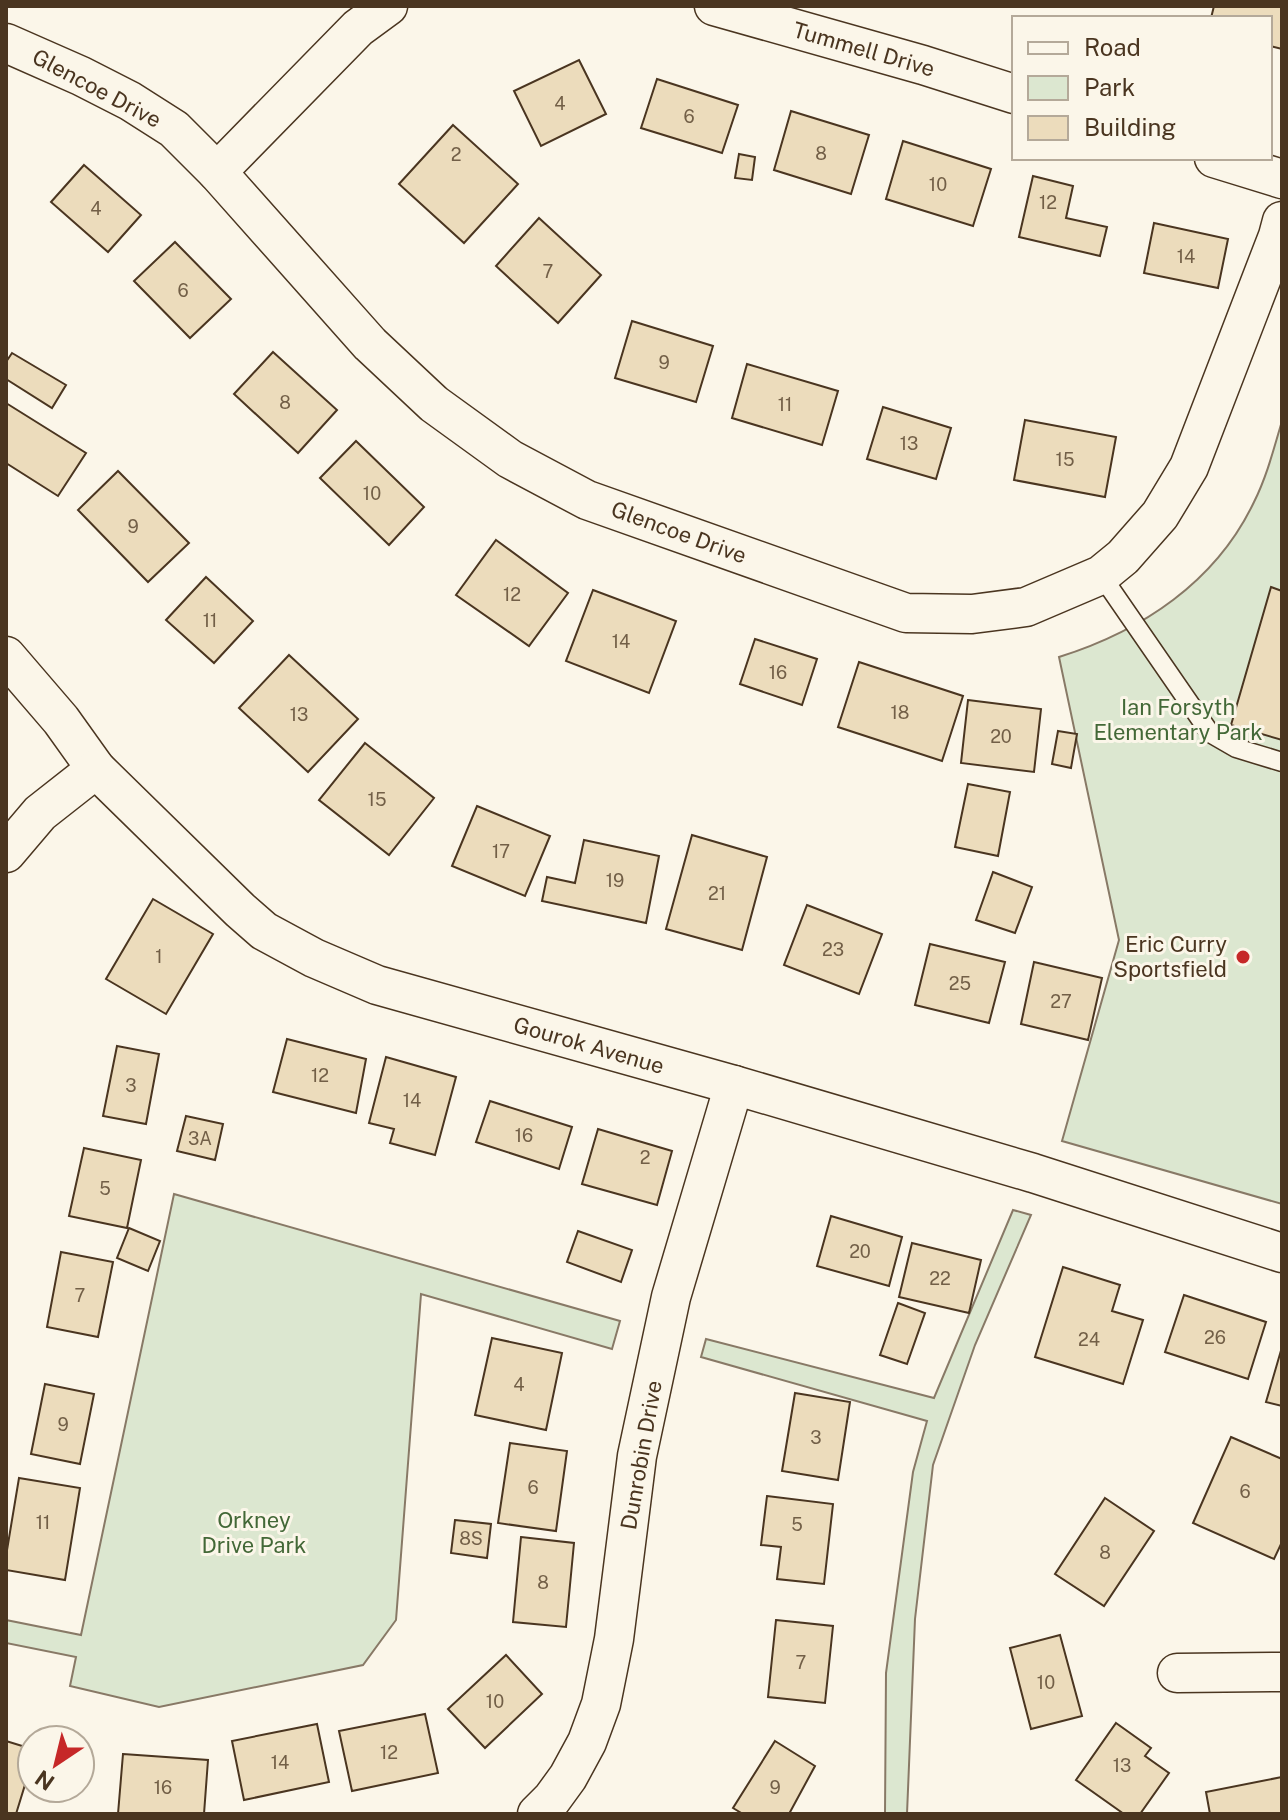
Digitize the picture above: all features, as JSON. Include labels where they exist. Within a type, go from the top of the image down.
[{"type":"street","points":[[217,172],[358,28],[388,6]]},
{"type":"street","name":"Tummell Drive","points":[[714,6],[1012,93]]},
{"type":"street","name":"Glencoe Drive","points":[[6,43],[130,101],[174,129],[217,172],[370,344],[434,404],[510,459],[587,500],[906,613],[972,614],[1026,607],[1101,575],[1123,557],[1160,515],[1189,467],[1282,221]]},
{"type":"street","points":[[1220,160],[1282,179]]},
{"type":"street","name":"Gourok Avenue","points":[[6,656],[61,720],[96,769],[264,931],[314,958],[377,985],[1033,1173],[1282,1253]]},
{"type":"street","points":[[6,853],[40,813],[96,769]]},
{"type":"street","name":"Dunrobin Drive","points":[[537,1814],[568,1777],[587,1742],[601,1704],[614,1639],[637,1456],[671,1297],[734,1085]]},
{"type":"street","points":[[1177,1673],[1282,1672]]},
{"type":"lane","points":[[1101,575],[1210,733],[1236,748],[1282,762]]},
{"type":"green space","name":"Ian Forsyth Elementary Park","points":[[1282,421],[1282,1204],[1062,1141],[1119,940],[1059,657],[1090,646],[1147,618],[1173,600],[1219,556],[1254,502]]},
{"type":"green space","name":"Orkney Drive Park","points":[[174,1194],[620,1321],[612,1349],[421,1294],[396,1620],[363,1665],[159,1707],[70,1686],[76,1657],[6,1643],[6,1620],[81,1635]]},
{"type":"green space","points":[[1013,1210],[1031,1215],[975,1345],[933,1465],[915,1619],[907,1814],[885,1814],[886,1673],[913,1472],[927,1421],[701,1357],[706,1339],[934,1398]]},
{"type":"building","points":[[1214,6],[1282,6],[1282,49],[1272,46],[1272,16],[1212,16]]},
{"type":"building","points":[[579,60],[606,114],[541,146],[514,91]]},
{"type":"building","points":[[657,79],[738,105],[722,153],[641,128]]},
{"type":"building","points":[[791,111],[869,135],[851,194],[774,170]]},
{"type":"building","points":[[453,125],[518,184],[464,243],[399,184]]},
{"type":"building","points":[[903,141],[991,169],[973,226],[886,199]]},
{"type":"building","points":[[739,154],[755,157],[752,180],[735,178]]},
{"type":"building","points":[[84,165],[141,215],[108,252],[51,202]]},
{"type":"building","points":[[1033,176],[1073,186],[1066,218],[1107,227],[1100,256],[1019,237]]},
{"type":"building","points":[[539,218],[601,275],[558,323],[496,266]]},
{"type":"building","points":[[1154,223],[1228,239],[1218,288],[1144,273]]},
{"type":"building","points":[[175,242],[231,299],[190,338],[134,281]]},
{"type":"building","points":[[632,321],[713,346],[696,402],[615,378]]},
{"type":"building","points":[[273,352],[337,410],[298,453],[234,394]]},
{"type":"building","points":[[12,353],[66,385],[52,408],[6,379],[6,362]]},
{"type":"building","points":[[747,364],[838,391],[822,445],[732,418]]},
{"type":"building","points":[[6,403],[86,453],[58,496],[6,463]]},
{"type":"building","points":[[883,407],[951,428],[936,479],[867,459]]},
{"type":"building","points":[[1025,420],[1116,437],[1105,497],[1014,480]]},
{"type":"building","points":[[356,441],[424,507],[389,545],[320,478]]},
{"type":"building","points":[[118,471],[189,543],[148,582],[78,510]]},
{"type":"building","points":[[496,540],[568,593],[529,646],[456,595]]},
{"type":"building","points":[[206,577],[253,621],[214,663],[166,620]]},
{"type":"building","points":[[1271,587],[1282,591],[1282,740],[1231,725]]},
{"type":"building","points":[[593,590],[676,621],[649,693],[566,661]]},
{"type":"building","points":[[755,639],[817,659],[802,705],[740,684]]},
{"type":"building","points":[[289,655],[358,719],[308,772],[239,708]]},
{"type":"building","points":[[859,662],[963,696],[942,761],[838,727]]},
{"type":"building","points":[[968,700],[1041,709],[1034,772],[961,763]]},
{"type":"building","points":[[1058,731],[1077,734],[1071,768],[1052,764]]},
{"type":"building","points":[[365,743],[434,798],[389,855],[319,800]]},
{"type":"building","points":[[968,784],[1010,792],[998,856],[955,847]]},
{"type":"building","points":[[477,806],[550,836],[525,896],[452,866]]},
{"type":"building","points":[[692,835],[767,857],[742,950],[666,929]]},
{"type":"building","points":[[584,840],[659,856],[646,923],[542,901],[547,877],[575,883]]},
{"type":"building","points":[[993,872],[1032,887],[1015,933],[976,920]]},
{"type":"building","points":[[153,899],[213,934],[166,1014],[106,979]]},
{"type":"building","points":[[807,905],[882,934],[859,994],[784,965]]},
{"type":"building","points":[[930,944],[1005,962],[989,1023],[915,1005]]},
{"type":"building","points":[[1034,962],[1102,978],[1088,1040],[1021,1024]]},
{"type":"building","points":[[287,1039],[366,1059],[356,1113],[273,1092]]},
{"type":"building","points":[[117,1046],[159,1054],[146,1124],[103,1116]]},
{"type":"building","points":[[386,1057],[456,1077],[435,1155],[390,1143],[394,1129],[369,1123]]},
{"type":"building","points":[[490,1101],[572,1127],[559,1169],[476,1142]]},
{"type":"building","points":[[186,1116],[223,1124],[215,1160],[177,1151]]},
{"type":"building","points":[[598,1129],[672,1151],[657,1205],[582,1184]]},
{"type":"building","points":[[84,1148],[141,1160],[127,1228],[69,1216]]},
{"type":"building","points":[[831,1216],[902,1237],[889,1286],[817,1266]]},
{"type":"building","points":[[129,1228],[160,1241],[148,1271],[117,1258]]},
{"type":"building","points":[[578,1231],[632,1250],[621,1282],[567,1262]]},
{"type":"building","points":[[912,1243],[981,1260],[969,1313],[899,1297]]},
{"type":"building","points":[[61,1252],[113,1262],[98,1337],[47,1327]]},
{"type":"building","points":[[1063,1267],[1120,1285],[1112,1311],[1143,1320],[1123,1384],[1035,1357]]},
{"type":"building","points":[[1184,1295],[1266,1322],[1248,1379],[1165,1352]]},
{"type":"building","points":[[898,1303],[925,1313],[907,1364],[880,1355]]},
{"type":"building","points":[[492,1338],[562,1353],[546,1430],[475,1415]]},
{"type":"building","points":[[1282,1347],[1282,1406],[1266,1402]]},
{"type":"building","points":[[45,1384],[94,1394],[80,1464],[31,1454]]},
{"type":"building","points":[[795,1393],[850,1402],[838,1480],[782,1471]]},
{"type":"building","points":[[1231,1437],[1282,1459],[1282,1542],[1274,1559],[1193,1523]]},
{"type":"building","points":[[510,1443],[567,1451],[556,1531],[498,1523]]},
{"type":"building","points":[[19,1478],[80,1488],[65,1580],[6,1570]]},
{"type":"building","points":[[767,1496],[833,1504],[824,1584],[777,1579],[781,1547],[761,1545]]},
{"type":"building","points":[[1105,1498],[1154,1531],[1104,1606],[1055,1574]]},
{"type":"building","points":[[455,1520],[491,1524],[487,1558],[451,1553]]},
{"type":"building","points":[[521,1537],[574,1543],[566,1627],[513,1622]]},
{"type":"building","points":[[776,1620],[833,1626],[825,1703],[768,1697]]},
{"type":"building","points":[[1060,1635],[1082,1716],[1031,1729],[1010,1648]]},
{"type":"building","points":[[506,1655],[542,1694],[485,1748],[448,1709]]},
{"type":"building","points":[[425,1714],[438,1773],[352,1791],[339,1731]]},
{"type":"building","points":[[1116,1723],[1151,1748],[1145,1756],[1169,1773],[1140,1814],[1124,1814],[1076,1780]]},
{"type":"building","points":[[317,1724],[329,1782],[244,1800],[232,1741]]},
{"type":"building","points":[[6,1741],[16,1744],[16,1804],[19,1804],[16,1814],[6,1814]]},
{"type":"building","points":[[775,1741],[815,1766],[789,1814],[743,1814],[733,1808]]},
{"type":"building","points":[[123,1754],[208,1760],[204,1814],[118,1814]]},
{"type":"building","points":[[1282,1777],[1282,1814],[1210,1814],[1206,1792]]},
{"type":"place","name":"Eric Curry Sportsfield","points":[[1243,957]]}]
